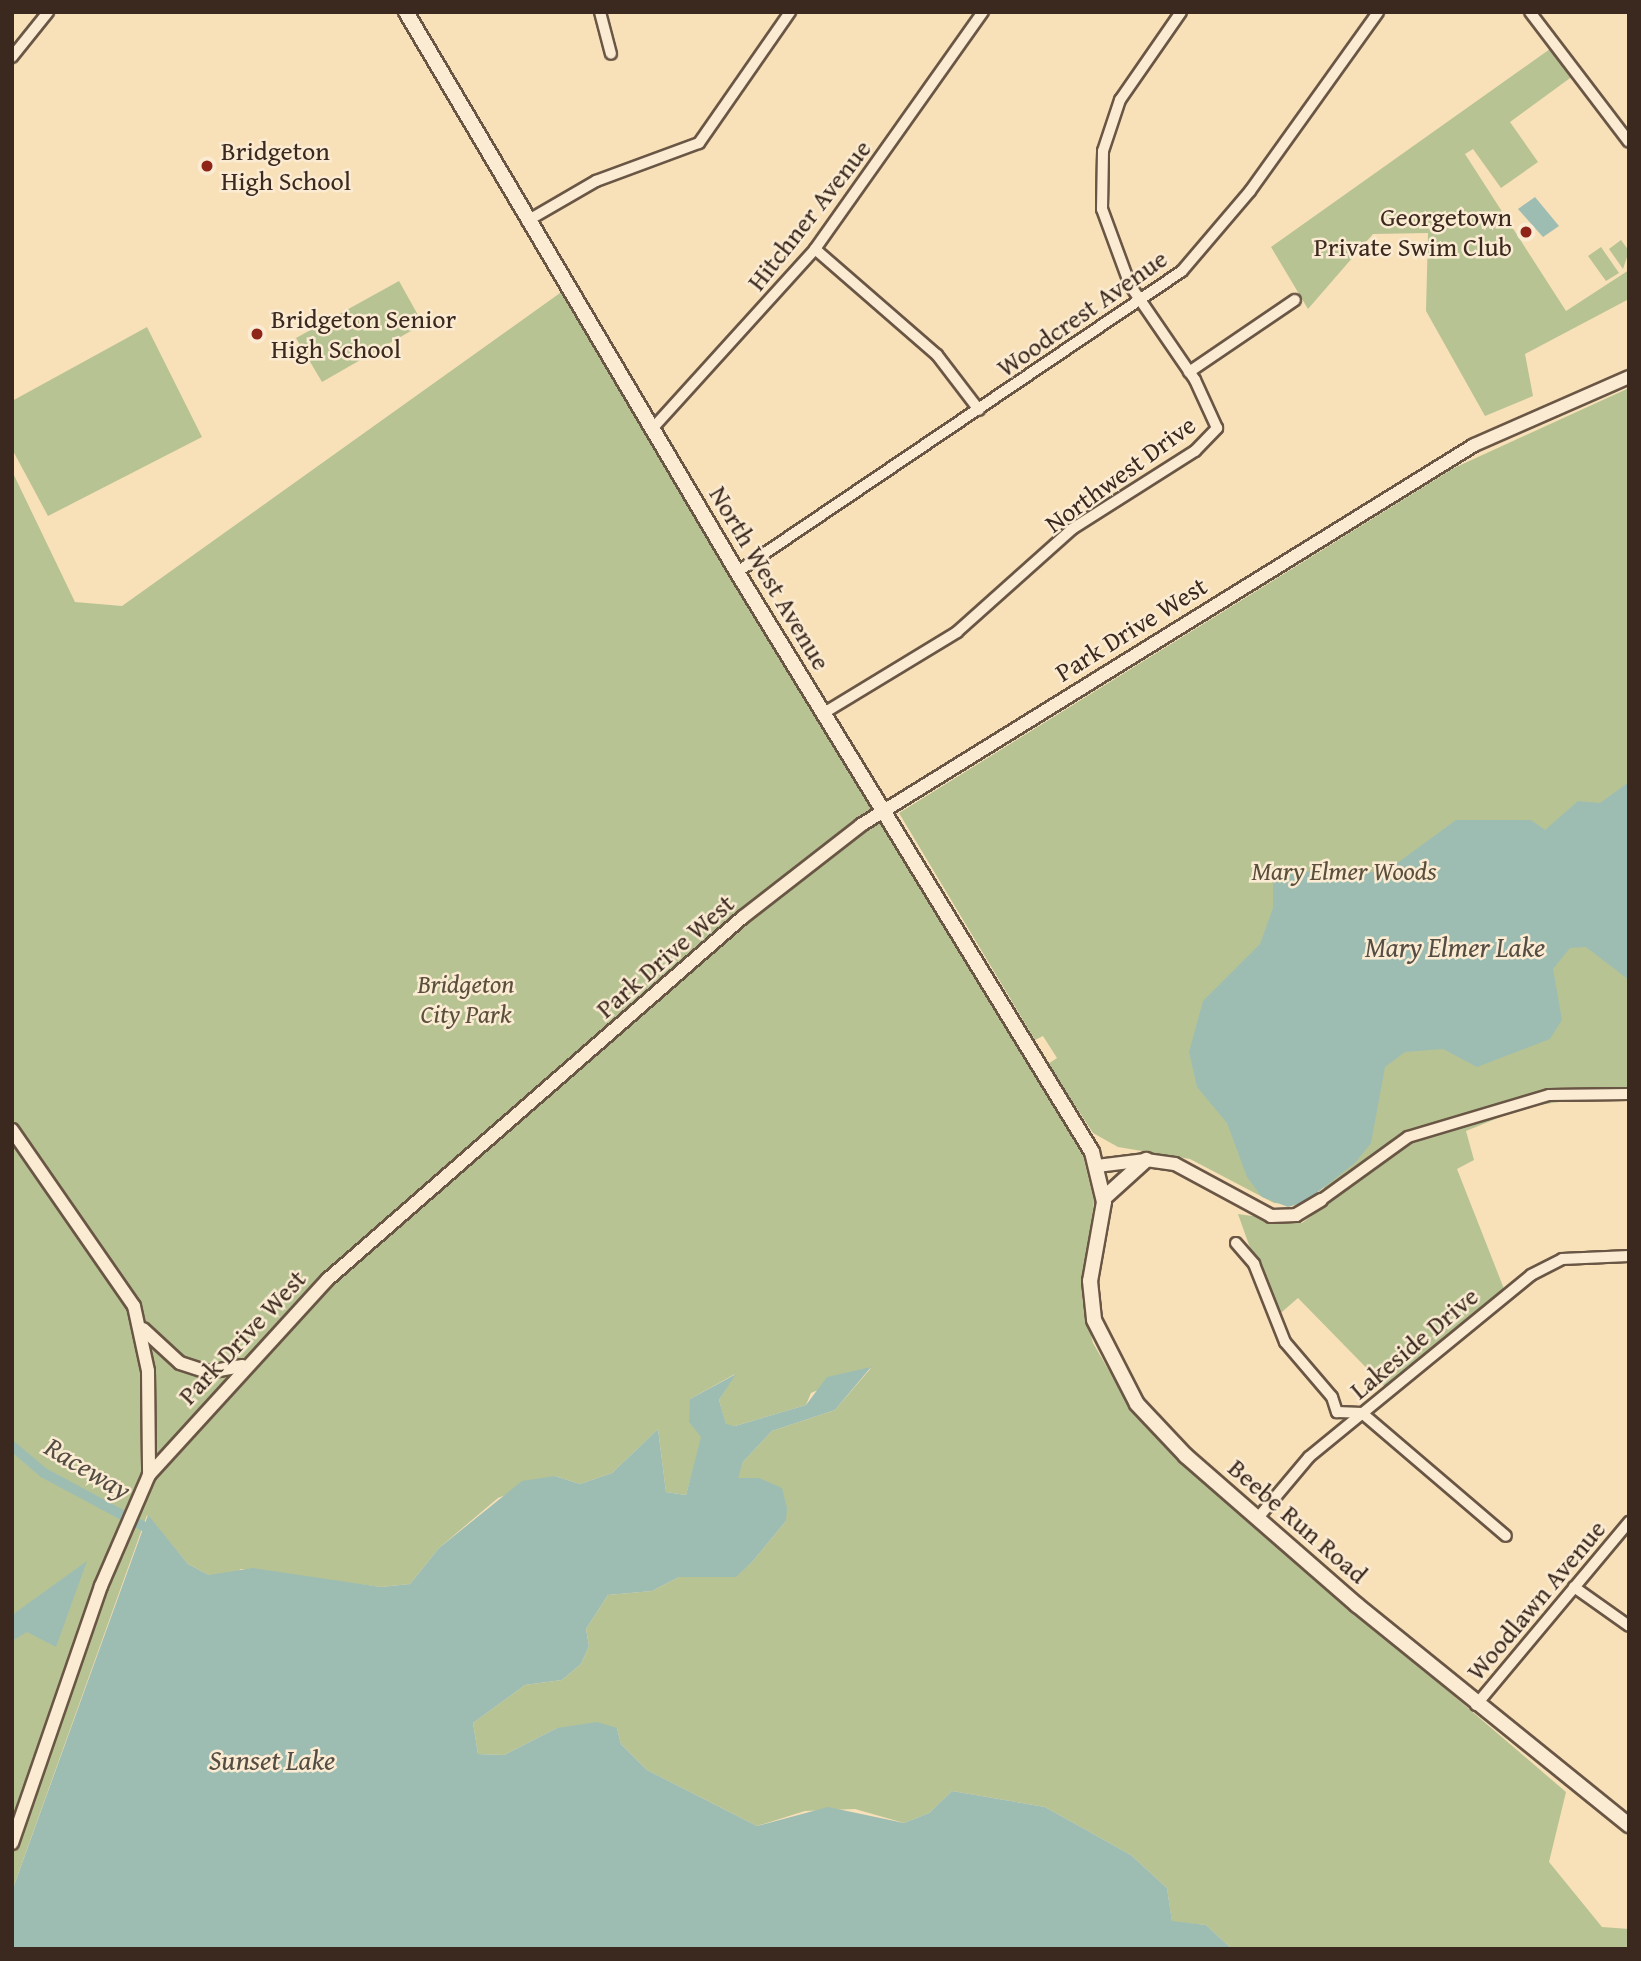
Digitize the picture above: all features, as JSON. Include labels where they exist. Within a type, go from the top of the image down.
[{"type":"main road","name":"North West Avenue","points":[[406,12],[527,221],[737,572],[1097,1166]]},
{"type":"main road","points":[[1104,1198],[1146,1160]]},
{"type":"main road","name":"Beebe Run Road","points":[[1097,1166],[1104,1198],[1090,1281],[1103,1349],[1146,1416],[1257,1519],[1476,1705],[1629,1825]]},
{"type":"street","points":[[12,57],[48,12]]},
{"type":"street","points":[[600,12],[611,54]]},
{"type":"street","points":[[527,221],[596,181],[699,143],[790,12]]},
{"type":"street","name":"Hitchner Avenue","points":[[652,429],[815,249],[983,12]]},
{"type":"street","points":[[1181,12],[1120,100],[1103,151],[1106,229],[1141,301],[1189,372]]},
{"type":"street","name":"Woodcrest Avenue","points":[[737,572],[1141,301],[1210,243],[1378,12]]},
{"type":"street","points":[[1530,12],[1629,142]]},
{"type":"street","points":[[815,249],[937,355],[979,410]]},
{"type":"street","name":"Northwest Drive","points":[[824,713],[949,639],[1072,529],[1204,444],[1217,423],[1189,372],[1295,300]]},
{"type":"street","name":"Park Drive West","points":[[12,1843],[123,1529],[149,1475],[243,1366],[327,1280],[680,971],[803,868],[883,811],[1474,445],[1629,377]]},
{"type":"street","points":[[1097,1166],[1146,1160],[1198,1173],[1271,1216],[1296,1215],[1409,1137],[1549,1095],[1629,1094]]},
{"type":"street","points":[[12,1130],[104,1257],[140,1326],[148,1371],[149,1475]]},
{"type":"street","points":[[1236,1243],[1254,1264],[1293,1353],[1332,1397],[1337,1412],[1362,1413],[1506,1535]]},
{"type":"street","name":"Lakeside Drive","points":[[1257,1519],[1309,1457],[1538,1270],[1562,1259],[1629,1256]]},
{"type":"street","points":[[140,1326],[180,1363],[217,1372],[243,1366]]},
{"type":"street","name":"Woodlawn Avenue","points":[[1476,1705],[1629,1522]]},
{"type":"street","points":[[1574,1587],[1629,1626]]},
{"type":"green space","points":[[1557,44],[1577,73],[1510,122],[1538,162],[1501,188],[1473,149],[1465,154],[1566,311],[1629,270],[1629,299],[1525,354],[1533,396],[1485,416],[1426,311],[1428,233],[1373,234],[1308,309],[1271,247]]},
{"type":"green space","points":[[1621,240],[1629,251],[1623,269],[1609,249]]},
{"type":"green space","points":[[1601,247],[1619,273],[1606,281],[1588,256]]},
{"type":"green space","points":[[399,281],[423,324],[322,382],[296,338]]},
{"type":"green space","name":"Bridgeton City Park","points":[[567,288],[1083,1156],[1094,1201],[1082,1298],[1093,1343],[1130,1407],[1177,1459],[1566,1792],[1549,1862],[1602,1927],[1629,1929],[1629,1949],[1232,1949],[1206,1925],[1172,1922],[1167,1888],[1131,1855],[1045,1807],[952,1791],[929,1813],[904,1823],[855,1809],[805,1811],[757,1826],[647,1770],[621,1744],[617,1728],[557,1728],[504,1755],[478,1754],[473,1723],[525,1685],[562,1680],[581,1664],[589,1646],[586,1629],[608,1595],[652,1591],[679,1577],[735,1577],[753,1561],[786,1521],[737,1478],[743,1462],[772,1431],[835,1410],[871,1368],[811,1393],[806,1405],[735,1426],[726,1425],[719,1400],[735,1374],[690,1399],[690,1422],[702,1437],[686,1495],[666,1492],[658,1429],[612,1473],[580,1484],[555,1476],[498,1498],[439,1548],[410,1584],[381,1587],[241,1569],[229,1577],[209,1575],[188,1564],[147,1515],[12,1891],[12,471],[75,602],[122,606]]},
{"type":"green space","points":[[147,327],[202,437],[48,516],[12,449],[12,401]]},
{"type":"green space","name":"Mary Elmer Woods","points":[[1629,388],[1629,1092],[1525,1107],[1466,1131],[1474,1160],[1457,1169],[1506,1294],[1389,1391],[1298,1298],[1275,1318],[1238,1214],[1302,1223],[1315,1213],[1326,1182],[1287,1204],[1274,1203],[1190,1159],[1118,1147],[1093,1133],[1048,1064],[1057,1058],[1043,1036],[1035,1040],[899,813],[1454,468]]},
{"type":"water","points":[[1535,197],[1559,226],[1543,237],[1518,209]]},
{"type":"water","name":"Mary Elmer Lake","points":[[1629,782],[1629,980],[1586,947],[1570,948],[1553,969],[1562,1020],[1550,1039],[1477,1067],[1443,1049],[1405,1052],[1385,1067],[1371,1143],[1355,1163],[1305,1202],[1288,1207],[1262,1197],[1247,1177],[1227,1123],[1197,1087],[1189,1052],[1203,1001],[1260,944],[1273,908],[1273,884],[1294,871],[1385,872],[1456,820],[1531,820],[1545,830],[1578,801],[1600,803]]},
{"type":"water","name":"Sunset Lake","points":[[871,1367],[835,1410],[772,1431],[743,1462],[738,1478],[759,1478],[782,1488],[787,1508],[786,1521],[753,1561],[736,1577],[679,1577],[652,1591],[608,1595],[586,1629],[589,1646],[581,1664],[562,1680],[525,1685],[473,1723],[478,1754],[504,1755],[557,1728],[597,1722],[617,1728],[621,1744],[647,1770],[757,1826],[828,1807],[904,1823],[929,1813],[952,1791],[1045,1807],[1131,1855],[1167,1888],[1172,1921],[1206,1925],[1232,1949],[12,1949],[12,1891],[148,1515],[188,1564],[209,1575],[253,1568],[381,1587],[410,1584],[439,1548],[522,1481],[555,1476],[580,1484],[612,1473],[658,1429],[666,1492],[686,1495],[701,1437],[689,1422],[690,1399],[736,1374],[719,1400],[726,1424],[735,1426],[806,1405],[827,1377]]},
{"type":"water","points":[[87,1561],[56,1647],[27,1632],[12,1641],[12,1615]]},
{"type":"waterway","name":"Raceway","points":[[12,1446],[44,1473],[143,1526]]},
{"type":"place","name":"Bridgeton High School","points":[[207,166]]},
{"type":"place","name":"Georgetown Private Swim Club","points":[[1526,232]]},
{"type":"place","name":"Bridgeton Senior High School","points":[[257,334]]}]
